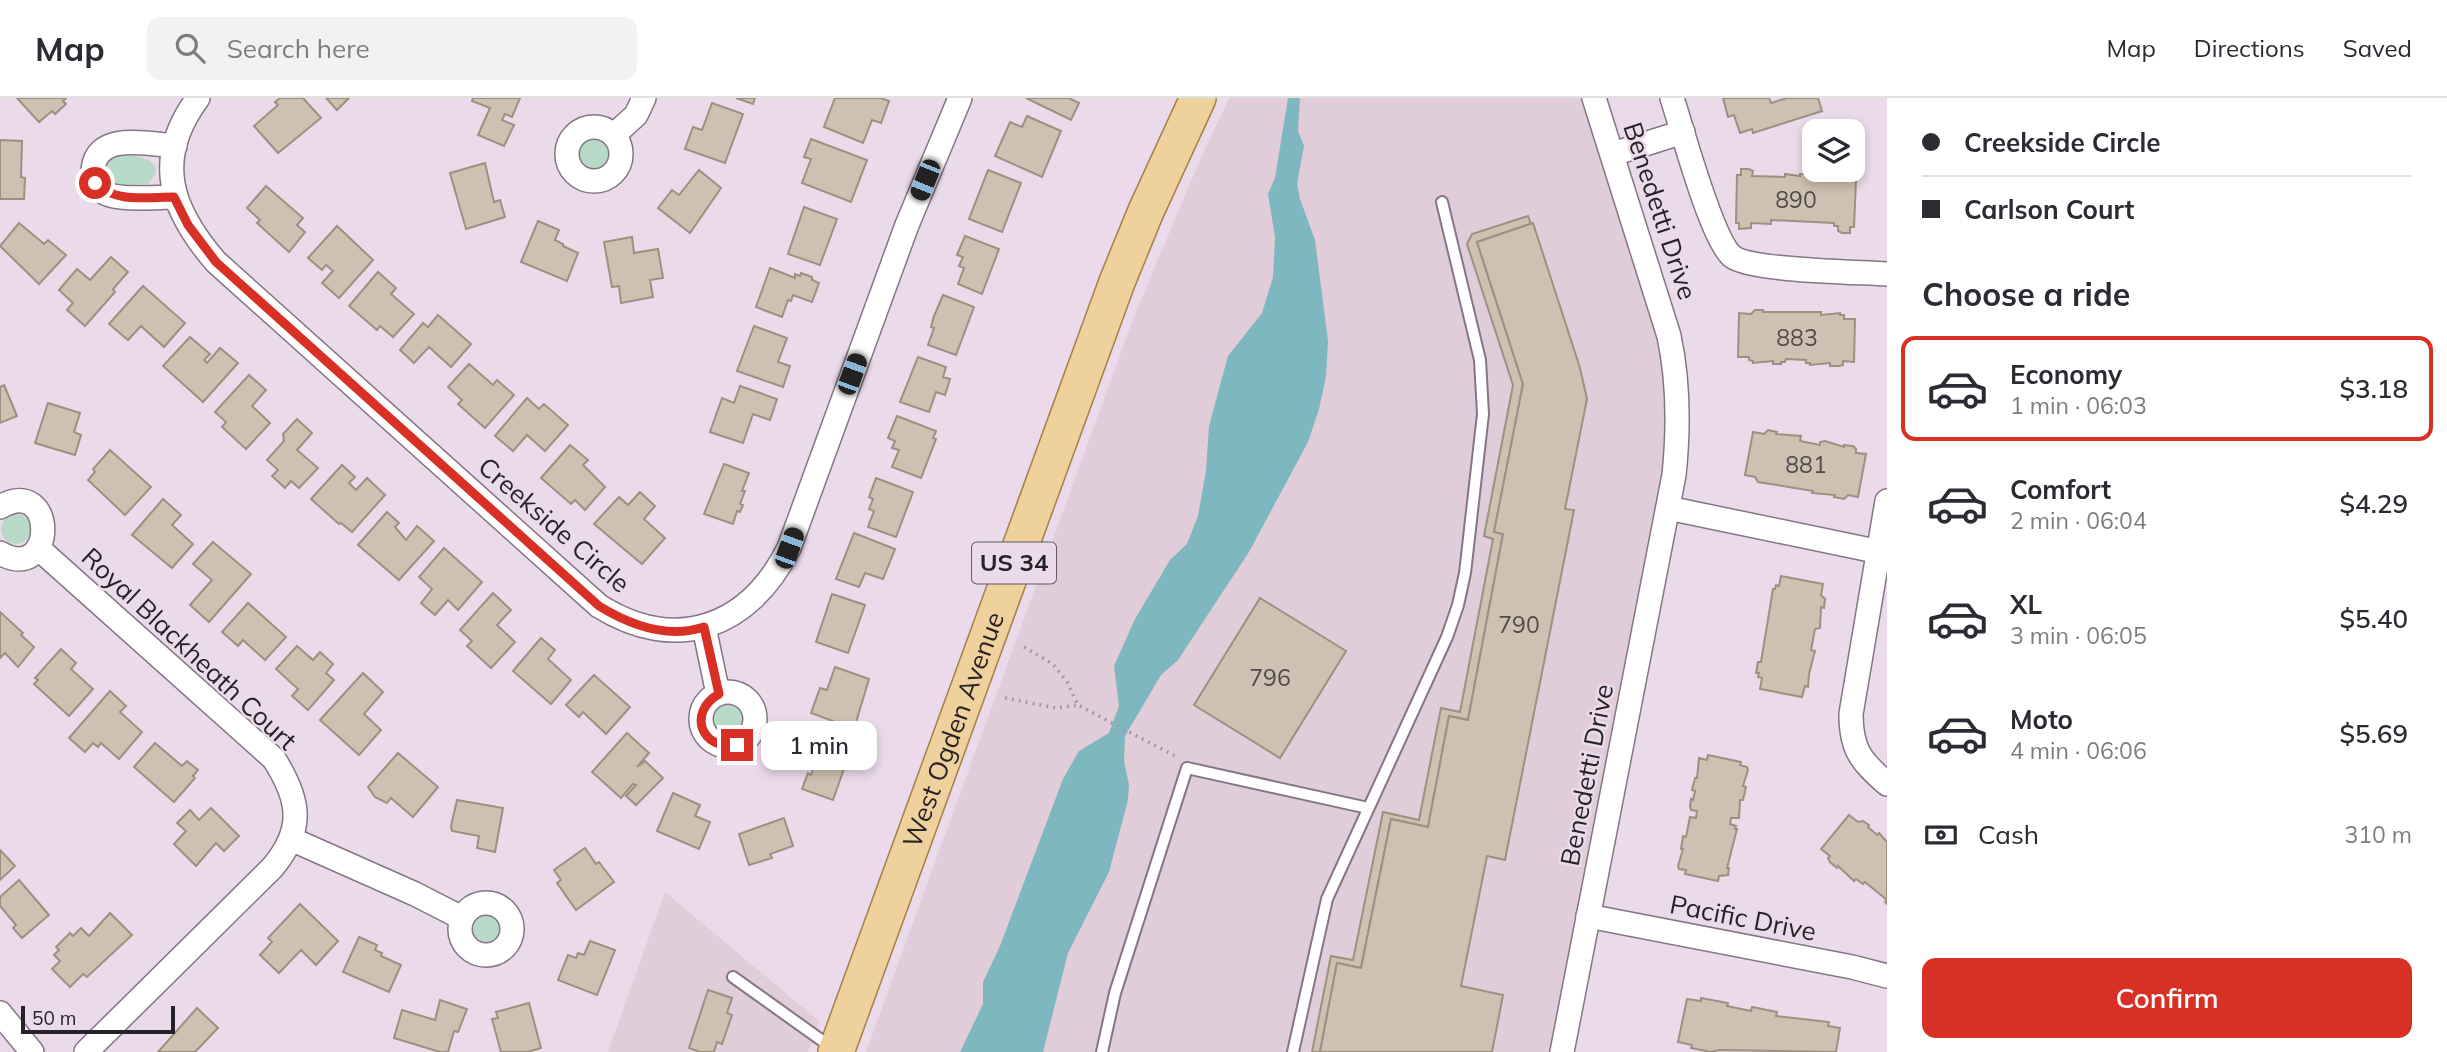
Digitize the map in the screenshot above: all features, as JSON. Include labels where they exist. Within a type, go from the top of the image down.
[{"type":"main road","name":"West Ogden Avenue","points":[[836,1051],[1117,282],[1198,98]]},
{"type":"street","name":"Creekside Circle","points":[[198,98],[187,113],[175,146],[172,173],[174,197],[188,225],[216,262],[599,606],[616,617],[638,625],[668,631],[695,630],[736,612],[761,592],[778,570],[789,548],[907,225],[960,98]]},
{"type":"street","points":[[614,135],[636,115],[644,98]]},
{"type":"street","name":"Benedetti Drive","points":[[1562,1052],[1668,508],[1678,432],[1675,367],[1669,335],[1594,98]]},
{"type":"street","points":[[1672,98],[1716,234],[1733,256],[1756,265],[1887,274]]},
{"type":"street","points":[[1613,155],[1683,132]]},
{"type":"street","points":[[174,197],[117,196],[104,193],[95,183],[92,172],[96,158],[115,144],[126,142],[175,146]]},
{"type":"street","points":[[1887,501],[1851,714],[1854,747],[1861,759],[1887,784]]},
{"type":"street","points":[[0,507],[21,502],[38,511],[45,530],[38,548],[21,558],[11,558],[0,553]]},
{"type":"street","points":[[1668,508],[1880,552]]},
{"type":"street","name":"Royal Blackheath Court","points":[[38,548],[274,759],[292,790],[296,807],[295,829],[284,853],[272,868],[86,1052]]},
{"type":"street","points":[[704,627],[719,694]]},
{"type":"street","points":[[291,839],[462,918]]},
{"type":"street","name":"Pacific Drive","points":[[1588,916],[1887,976]]},
{"type":"street","points":[[0,1013],[32,1052]]},
{"type":"lane","points":[[1293,1052],[1322,915],[1334,881],[1447,636],[1458,605],[1466,564],[1483,414],[1483,388],[1480,360],[1442,202]]},
{"type":"lane","points":[[1102,1052],[1115,993],[1187,768],[1368,808]]},
{"type":"lane","points":[[733,977],[836,1051]]},
{"type":"path","points":[[1024,647],[1053,664],[1067,682],[1078,705]]},
{"type":"path","points":[[1005,698],[1056,708],[1078,705],[1178,757]]},
{"type":"shaded area","points":[[1229,98],[1593,98],[1678,411],[1563,1052],[866,1052],[1135,314]]},
{"type":"shaded area","points":[[665,892],[819,1021],[808,1052],[608,1052]]},
{"type":"green space","points":[[594,137],[606,142],[611,154],[606,166],[594,171],[582,166],[577,154],[582,142]]},
{"type":"green space","points":[[121,156],[144,158],[156,167],[156,173],[148,184],[117,187],[104,179],[103,164],[109,159]]},
{"type":"green space","points":[[16,514],[22,515],[30,523],[30,535],[22,543],[16,544],[10,543],[2,535],[1,529],[2,523],[10,515]]},
{"type":"green space","points":[[727,702],[738,707],[743,718],[738,729],[727,734],[716,729],[711,718],[716,707]]},
{"type":"green space","points":[[485,913],[496,917],[500,928],[496,939],[485,943],[474,939],[470,928],[474,917]]},
{"type":"water","points":[[1288,98],[1300,98],[1298,131],[1304,146],[1297,184],[1315,240],[1328,341],[1326,377],[1308,442],[1249,552],[1178,660],[1161,675],[1125,736],[1124,761],[1129,785],[1128,800],[1109,872],[1068,953],[1043,1052],[960,1052],[983,1004],[983,982],[1000,946],[1063,779],[1079,751],[1109,733],[1119,706],[1114,666],[1135,619],[1170,560],[1187,544],[1198,516],[1206,471],[1209,426],[1228,356],[1262,313],[1273,277],[1275,237],[1268,194],[1275,178]]},
{"type":"building","points":[[17,98],[66,98],[63,101],[66,104],[55,114],[52,111],[39,122]]},
{"type":"building","points":[[280,98],[303,98],[321,118],[278,153],[254,126],[278,105],[275,102]]},
{"type":"building","points":[[326,98],[349,98],[337,110]]},
{"type":"building","points":[[473,98],[520,98],[512,117],[505,114],[502,120],[514,125],[504,146],[478,135],[490,108],[472,101]]},
{"type":"building","points":[[736,98],[755,98],[753,104]]},
{"type":"building","points":[[835,98],[881,98],[889,101],[881,123],[872,120],[863,143],[824,127]]},
{"type":"building","points":[[1026,98],[1069,98],[1079,103],[1071,120]]},
{"type":"building","points":[[1723,98],[1769,98],[1771,103],[1787,98],[1818,98],[1822,111],[1753,133],[1752,129],[1740,133],[1734,115],[1728,117]]},
{"type":"building","points":[[712,103],[743,114],[725,163],[685,149],[693,127],[702,130]]},
{"type":"building","points":[[1027,116],[1061,131],[1042,177],[995,156],[1010,122],[1022,127]]},
{"type":"building","points":[[811,139],[867,160],[851,202],[802,183],[811,159],[804,157]]},
{"type":"building","points":[[0,140],[22,141],[21,177],[25,178],[24,199],[0,199]]},
{"type":"building","points":[[485,163],[494,202],[500,200],[505,217],[466,229],[450,173]]},
{"type":"building","points":[[1741,169],[1749,169],[1753,171],[1752,176],[1785,177],[1785,174],[1802,174],[1802,182],[1856,182],[1854,227],[1850,227],[1850,233],[1842,233],[1834,223],[1771,220],[1771,224],[1751,223],[1751,228],[1739,229],[1739,223],[1736,223],[1737,175],[1741,175]]},
{"type":"building","points":[[699,170],[721,188],[690,233],[658,208],[672,190],[679,195]]},
{"type":"building","points":[[988,170],[1021,183],[1002,232],[969,219]]},
{"type":"building","points":[[266,186],[303,218],[297,225],[305,232],[289,252],[257,223],[260,220],[247,208]]},
{"type":"building","points":[[804,207],[837,219],[820,265],[788,254]]},
{"type":"building","points":[[1528,216],[1531,224],[1477,242],[1523,384],[1494,532],[1503,534],[1468,720],[1449,716],[1428,827],[1391,819],[1361,968],[1337,963],[1320,1052],[1312,1052],[1331,956],[1353,960],[1383,812],[1419,820],[1441,708],[1460,712],[1493,539],[1484,536],[1513,385],[1467,244],[1472,234]]},
{"type":"building","points":[[538,221],[559,230],[555,240],[578,253],[567,281],[521,262]]},
{"type":"building","points":[[19,223],[44,244],[48,240],[66,255],[39,284],[0,246]]},
{"type":"building","points":[[1533,223],[1580,368],[1587,399],[1565,509],[1574,510],[1505,860],[1487,856],[1461,986],[1503,995],[1492,1052],[1320,1052],[1337,963],[1361,968],[1391,819],[1428,827],[1449,716],[1468,720],[1503,534],[1494,532],[1523,384],[1477,242]]},
{"type":"building","points":[[337,226],[373,260],[339,298],[322,283],[333,271],[326,265],[322,270],[308,258]]},
{"type":"building","points":[[965,236],[999,249],[982,294],[958,284],[964,268],[959,266],[963,257],[957,255]]},
{"type":"building","points":[[632,237],[634,253],[658,249],[663,278],[650,280],[653,297],[621,303],[619,286],[612,287],[604,242]]},
{"type":"building","points":[[111,257],[128,272],[113,289],[115,292],[85,326],[67,310],[73,303],[59,290],[77,269],[90,280]]},
{"type":"building","points":[[770,268],[795,278],[795,274],[800,276],[801,273],[812,277],[812,280],[819,283],[812,302],[793,295],[791,301],[788,300],[782,317],[756,307]]},
{"type":"building","points":[[378,272],[396,288],[391,294],[414,314],[393,337],[380,326],[377,330],[349,306]]},
{"type":"building","points":[[143,286],[185,323],[164,347],[141,326],[128,340],[109,324]]},
{"type":"building","points":[[943,295],[974,307],[956,355],[928,345],[934,328],[931,327],[934,316]]},
{"type":"building","points":[[1755,310],[1821,312],[1821,315],[1840,313],[1844,315],[1844,319],[1855,319],[1854,362],[1843,361],[1843,365],[1830,366],[1830,363],[1810,365],[1806,360],[1786,359],[1781,364],[1773,364],[1773,361],[1753,363],[1749,357],[1738,357],[1739,313],[1751,314]]},
{"type":"building","points":[[438,315],[471,344],[451,367],[429,347],[414,363],[400,350],[423,323],[428,327]]},
{"type":"building","points":[[754,326],[787,338],[778,362],[790,366],[783,387],[737,371]]},
{"type":"building","points":[[190,337],[210,354],[204,360],[207,363],[220,348],[238,363],[203,402],[163,366]]},
{"type":"building","points":[[918,357],[946,367],[943,377],[950,379],[945,395],[936,392],[929,412],[900,402]]},
{"type":"building","points":[[469,364],[493,385],[497,380],[514,395],[485,428],[458,404],[462,400],[448,387]]},
{"type":"building","points":[[249,375],[266,390],[252,406],[270,423],[246,449],[222,427],[226,422],[215,412]]},
{"type":"building","points":[[4,385],[17,416],[0,423],[0,387]]},
{"type":"building","points":[[740,386],[777,399],[770,420],[753,414],[743,443],[710,432],[722,398],[734,403]]},
{"type":"building","points":[[527,398],[539,409],[544,404],[568,425],[545,451],[527,435],[513,451],[495,436]]},
{"type":"building","points":[[48,403],[80,413],[74,432],[81,435],[75,455],[35,443]]},
{"type":"building","points":[[897,416],[936,431],[933,438],[936,439],[921,478],[892,467],[899,450],[892,448],[895,441],[888,438]]},
{"type":"building","points":[[297,419],[312,433],[297,450],[318,468],[299,488],[291,481],[285,488],[272,476],[278,470],[267,460],[284,441],[283,434]]},
{"type":"building","points":[[1768,430],[1777,432],[1776,434],[1801,436],[1800,441],[1820,445],[1820,442],[1825,441],[1844,447],[1853,446],[1856,453],[1866,454],[1858,497],[1848,495],[1844,499],[1834,497],[1835,495],[1812,493],[1813,491],[1758,482],[1755,477],[1745,475],[1753,432],[1764,434]]},
{"type":"building","points":[[570,445],[588,460],[583,465],[605,487],[585,510],[575,500],[571,504],[541,478]]},
{"type":"building","points":[[110,450],[151,487],[125,515],[88,480],[95,472],[93,469]]},
{"type":"building","points":[[724,464],[749,473],[742,491],[745,491],[740,504],[743,505],[740,512],[737,511],[733,524],[704,514]]},
{"type":"building","points":[[342,465],[355,477],[349,483],[356,490],[367,478],[385,495],[352,532],[311,499]]},
{"type":"building","points":[[876,478],[913,492],[896,537],[868,527],[874,511],[869,509],[873,499],[869,497]]},
{"type":"building","points":[[640,492],[655,506],[644,519],[665,538],[642,564],[594,524],[619,497],[628,505]]},
{"type":"building","points":[[163,499],[181,515],[172,525],[193,544],[172,568],[132,535]]},
{"type":"building","points":[[387,512],[399,523],[395,527],[406,540],[417,526],[434,541],[399,580],[358,545]]},
{"type":"building","points":[[854,533],[895,549],[883,579],[865,573],[859,587],[836,579]]},
{"type":"building","points":[[213,542],[251,574],[209,622],[190,605],[212,580],[193,564]]},
{"type":"building","points":[[444,548],[482,582],[458,610],[448,600],[435,615],[421,603],[432,589],[419,577]]},
{"type":"building","points":[[1781,576],[1823,584],[1821,595],[1825,599],[1824,608],[1821,607],[1820,628],[1815,629],[1811,650],[1815,651],[1808,687],[1805,686],[1802,697],[1760,689],[1762,678],[1756,673],[1758,662],[1761,662],[1773,589],[1776,585],[1779,586]]},
{"type":"building","points":[[493,593],[511,610],[497,625],[515,642],[491,668],[467,646],[472,641],[460,630]]},
{"type":"building","points":[[832,594],[865,605],[848,653],[816,642]]},
{"type":"building","points":[[1260,598],[1346,651],[1280,758],[1194,705]]},
{"type":"building","points":[[248,603],[286,637],[265,660],[243,640],[238,646],[222,632]]},
{"type":"building","points":[[0,612],[34,647],[18,667],[5,653],[0,658]]},
{"type":"building","points":[[541,638],[555,650],[548,659],[571,680],[551,704],[513,671]]},
{"type":"building","points":[[297,646],[313,660],[320,652],[333,664],[326,673],[334,680],[308,710],[292,696],[298,689],[276,669]]},
{"type":"building","points":[[61,649],[76,663],[71,669],[93,689],[69,716],[34,684],[38,680],[35,678]]},
{"type":"building","points":[[835,667],[869,679],[854,729],[811,713],[820,688],[827,690]]},
{"type":"building","points":[[363,673],[383,692],[364,714],[381,730],[359,755],[320,720]]},
{"type":"building","points":[[594,675],[630,707],[606,734],[583,712],[579,717],[566,705]]},
{"type":"building","points":[[110,691],[126,706],[120,712],[142,732],[119,759],[101,743],[98,747],[93,743],[85,752],[69,738]]},
{"type":"building","points":[[815,732],[852,746],[833,800],[802,789],[808,773],[811,775],[818,755],[807,753]]},
{"type":"building","points":[[627,733],[649,753],[637,767],[645,761],[663,778],[636,805],[626,796],[636,785],[633,784],[621,798],[592,772]]},
{"type":"building","points":[[155,743],[182,766],[187,761],[198,770],[193,776],[195,778],[174,802],[134,767]]},
{"type":"building","points":[[398,753],[438,787],[413,817],[391,798],[387,803],[375,797],[368,787]]},
{"type":"building","points":[[1708,755],[1741,762],[1740,765],[1748,770],[1743,786],[1746,787],[1743,800],[1740,800],[1739,818],[1731,818],[1730,824],[1737,829],[1727,868],[1728,875],[1719,876],[1718,881],[1685,874],[1686,870],[1679,869],[1678,866],[1683,849],[1683,836],[1686,837],[1690,817],[1696,818],[1697,811],[1691,810],[1690,806],[1695,791],[1692,790],[1697,778],[1699,758],[1707,760]]},
{"type":"building","points":[[673,793],[700,805],[695,816],[710,822],[699,849],[657,831]]},
{"type":"building","points":[[457,800],[503,808],[495,852],[477,848],[479,836],[452,831]]},
{"type":"building","points":[[211,808],[239,836],[224,851],[216,843],[196,866],[174,844],[186,831],[177,823],[190,810],[199,820]]},
{"type":"building","points":[[1849,815],[1858,822],[1863,821],[1869,825],[1868,827],[1877,835],[1879,833],[1887,842],[1887,900],[1865,882],[1863,884],[1856,879],[1854,881],[1838,866],[1837,868],[1830,862],[1830,856],[1821,849]]},
{"type":"building","points":[[784,818],[793,846],[770,854],[772,858],[749,865],[739,834]]},
{"type":"building","points":[[585,848],[614,882],[576,910],[557,883],[561,880],[554,870]]},
{"type":"building","points":[[0,850],[15,866],[0,880]]},
{"type":"building","points":[[19,880],[49,915],[22,938],[13,928],[16,925],[0,906],[0,897]]},
{"type":"building","points":[[300,904],[338,941],[316,965],[301,950],[279,973],[260,955],[272,942],[268,938]]},
{"type":"building","points":[[110,913],[132,935],[87,977],[83,974],[70,987],[52,969],[60,961],[54,955],[59,950],[56,947],[70,933],[73,936],[81,928],[89,936]]},
{"type":"building","points":[[359,937],[377,945],[375,950],[382,953],[381,956],[401,965],[389,992],[343,972]]},
{"type":"building","points":[[590,941],[615,950],[597,995],[558,980],[568,955],[576,958],[578,953],[584,955]]},
{"type":"building","points":[[708,990],[732,998],[727,1013],[732,1015],[722,1044],[717,1042],[714,1052],[700,1052],[689,1048]]},
{"type":"building","points":[[1701,998],[1751,1011],[1752,1007],[1777,1012],[1776,1016],[1829,1022],[1828,1026],[1840,1028],[1836,1052],[1711,1052],[1691,1048],[1692,1045],[1678,1042],[1687,999],[1701,1001]]},
{"type":"building","points":[[440,1000],[467,1009],[458,1032],[454,1031],[448,1052],[394,1038],[402,1010],[435,1020]]},
{"type":"building","points":[[529,1003],[541,1048],[527,1052],[501,1052],[492,1019],[498,1018],[496,1012]]},
{"type":"building","points":[[197,1008],[218,1028],[195,1052],[158,1052]]},
{"type":"route","points":[[95,183],[104,193],[117,196],[174,197],[188,225],[216,262],[599,606],[616,617],[638,625],[668,631],[704,627],[719,694],[705,704],[702,729],[706,736],[720,746],[737,745]]}]
